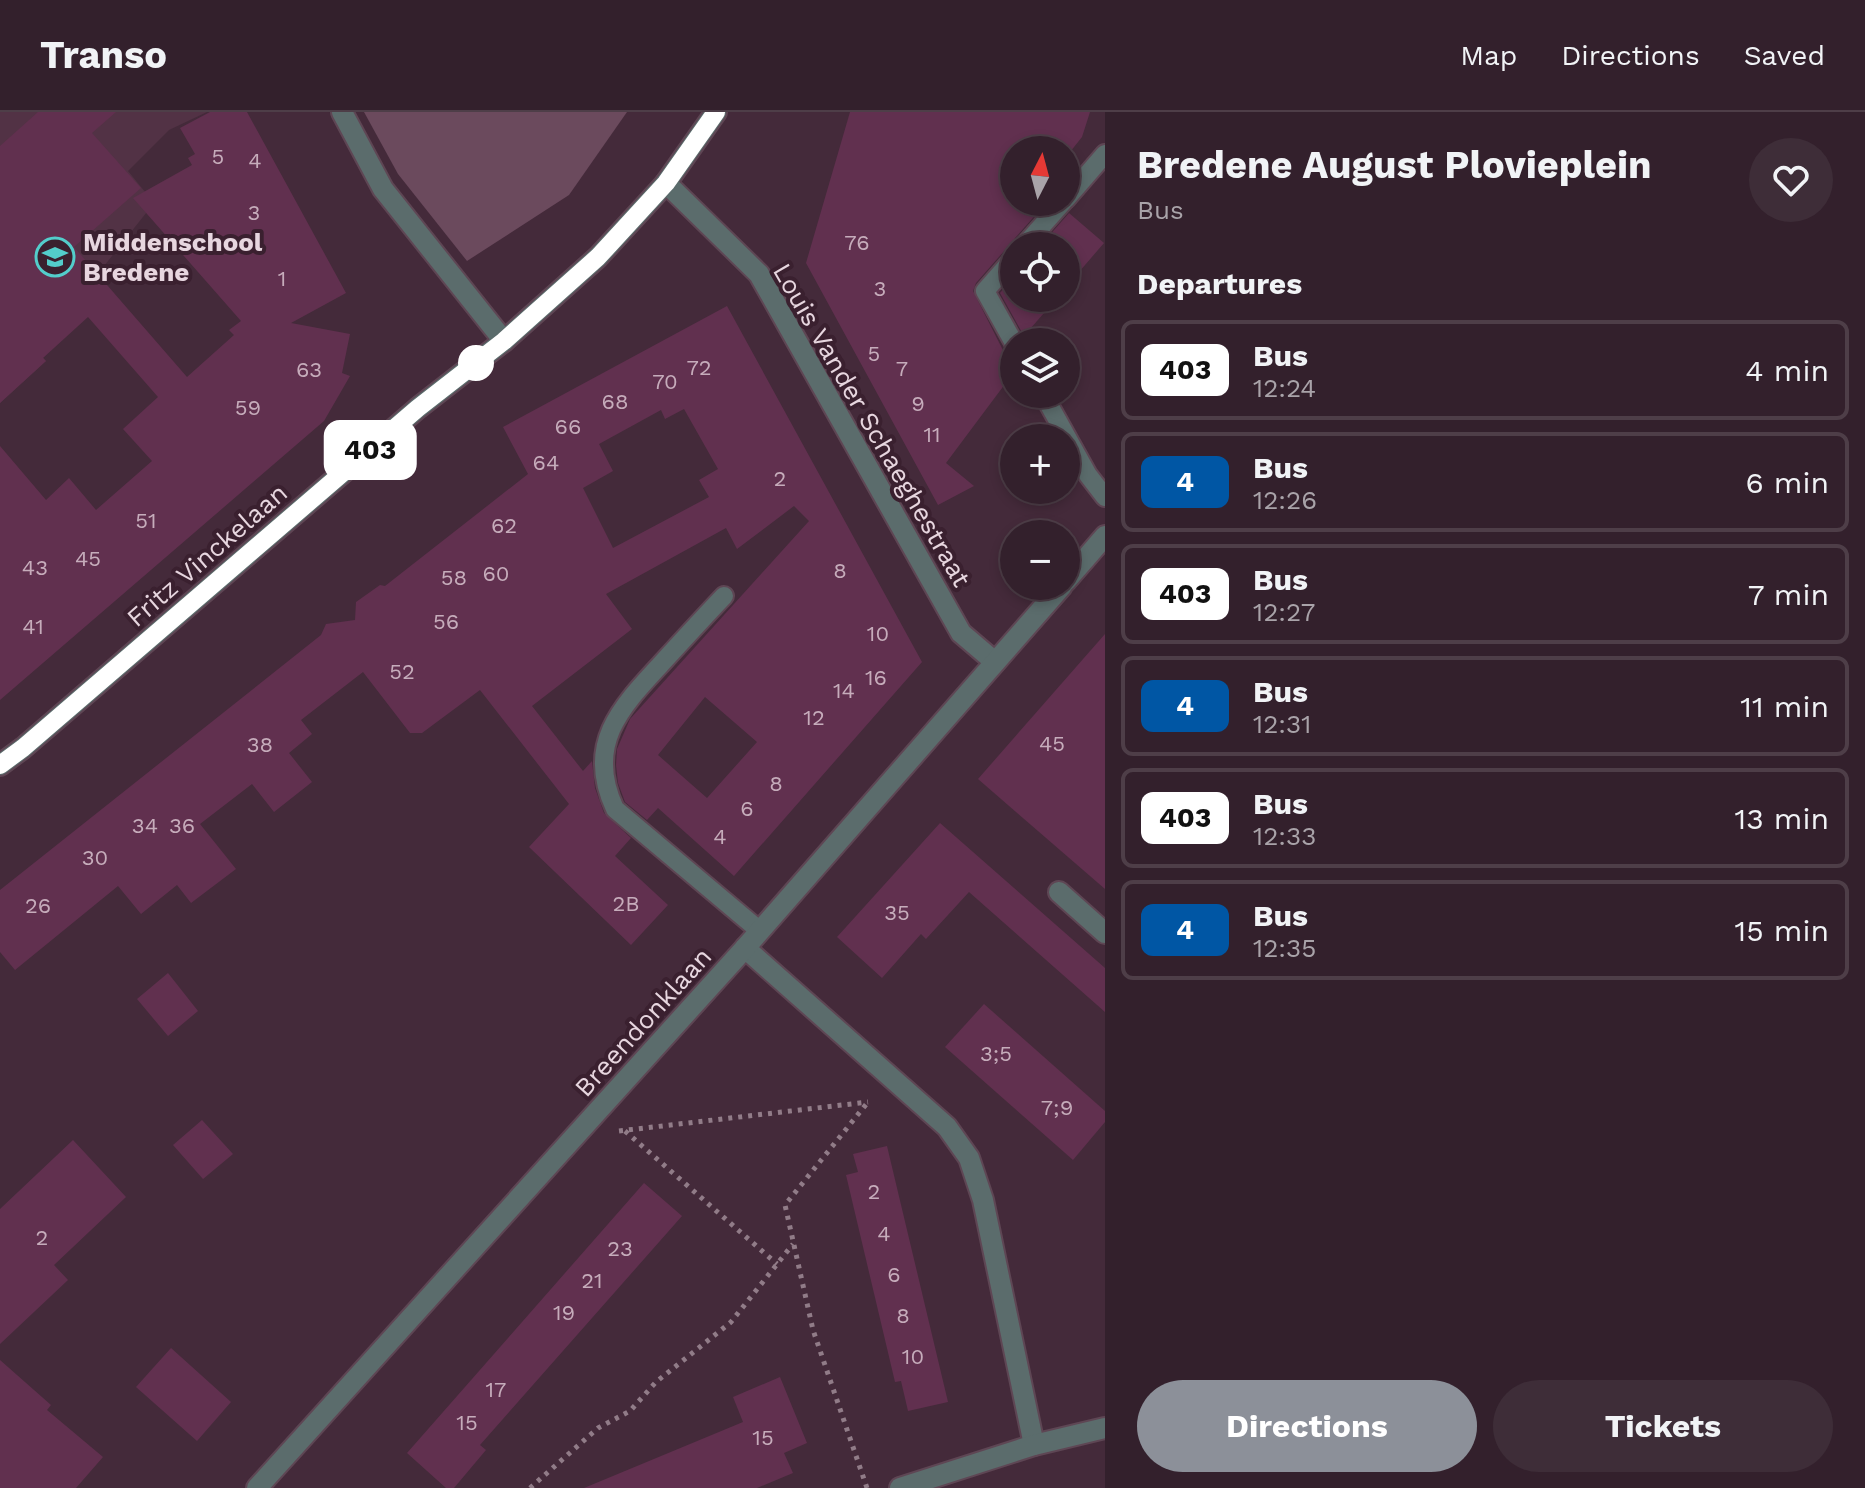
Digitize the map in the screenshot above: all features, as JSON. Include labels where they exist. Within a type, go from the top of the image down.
[{"type":"street","points":[[342,112],[383,189],[504,341]]},
{"type":"street","name":"Fritz Vinckelaan","points":[[0,765],[418,408],[504,341],[598,257],[666,183],[716,112]]},
{"type":"street","name":"Louis Vander Schaeghestraat","points":[[666,183],[759,274],[961,633],[995,662]]},
{"type":"street","points":[[1080,565],[1105,536]]},
{"type":"street","name":"Breendonklaan","points":[[257,1488],[745,948],[1050,600]]},
{"type":"street","points":[[1059,892],[1105,933]]},
{"type":"street","points":[[745,948],[947,1127],[969,1158],[983,1200],[1034,1445]]},
{"type":"street","points":[[900,1488],[1034,1445],[1105,1428]]},
{"type":"lane","points":[[1080,186],[1102,165]]},
{"type":"lane","points":[[1036,232],[1051,216]]},
{"type":"lane","points":[[1000,274],[985,291],[1006,328]]},
{"type":"lane","points":[[1051,408],[1088,475],[1105,497]]},
{"type":"lane","points":[[724,596],[623,705],[611,728],[602,768],[607,792],[615,809],[760,931]]},
{"type":"path","points":[[575,1137],[868,1102],[905,1091]]},
{"type":"path","points":[[867,1488],[813,1330],[785,1205],[868,1102]]},
{"type":"path","points":[[625,1130],[777,1264]]},
{"type":"path","points":[[530,1488],[598,1428],[630,1411],[656,1382],[731,1322],[793,1243]]},
{"type":"shaded area","name":"Middenschool Bredene","points":[[0,112],[207,112],[169,130],[128,171],[154,203],[89,285],[30,343],[46,361],[0,403]]},
{"type":"shaded area","points":[[364,112],[627,112],[569,195],[467,261],[398,174]]},
{"type":"building","points":[[38,112],[116,112],[92,133],[141,188],[74,247],[187,377],[234,335],[229,330],[241,321],[133,198],[192,165],[188,158],[195,154],[180,128],[210,112],[247,112],[346,293],[291,323],[350,334],[342,373],[350,376],[324,421],[0,700],[0,446],[46,500],[69,478],[96,510],[152,461],[123,429],[158,397],[88,317],[0,403],[0,146]]},
{"type":"building","points":[[850,112],[1090,112],[1080,140],[1080,136],[1000,136],[1000,216],[1035,216],[1020,232],[1000,232],[1000,256],[976,283],[973,291],[1000,344],[1000,391],[946,463],[974,486],[938,505],[806,263]]},
{"type":"building","points":[[1066,216],[1072,216],[1104,243],[1080,271],[1080,232],[1052,232]]},
{"type":"building","points":[[727,306],[922,662],[734,876],[658,808],[647,820],[625,802],[618,783],[617,749],[630,719],[809,521],[794,506],[737,549],[726,528],[606,594],[632,629],[532,706],[583,771],[592,761],[595,788],[604,813],[631,838],[615,856],[668,905],[631,945],[529,847],[569,804],[480,690],[422,733],[410,733],[363,672],[301,720],[312,734],[289,753],[312,782],[274,812],[252,784],[200,824],[236,869],[191,903],[177,885],[141,914],[118,886],[15,970],[0,952],[0,890],[321,635],[326,624],[355,620],[356,602],[380,585],[385,586],[528,474],[503,427]],"holes":[[[684,409],[718,469],[699,480],[709,497],[613,548],[583,488],[613,471],[599,444],[661,410],[665,419]],[[705,697],[757,742],[707,798],[658,755]]]},
{"type":"building","points":[[1011,312],[1045,312],[1031,328],[1020,328]]},
{"type":"building","points":[[1105,634],[1105,889],[978,779]]},
{"type":"building","points":[[940,823],[1105,968],[1105,1012],[969,892],[926,939],[921,934],[882,978],[837,937]]},
{"type":"building","points":[[168,973],[198,1011],[168,1036],[137,999]]},
{"type":"building","points":[[984,1004],[1105,1111],[1105,1122],[1073,1160],[945,1047]]},
{"type":"building","points":[[202,1120],[233,1154],[203,1179],[173,1145]]},
{"type":"building","points":[[73,1140],[126,1197],[54,1265],[68,1280],[0,1344],[0,1209]]},
{"type":"building","points":[[887,1146],[948,1402],[908,1411],[901,1381],[895,1382],[846,1175],[858,1172],[853,1154]]},
{"type":"building","points":[[644,1183],[682,1216],[480,1445],[486,1450],[454,1488],[446,1488],[407,1453]]},
{"type":"building","points":[[171,1348],[231,1402],[197,1441],[136,1387]]},
{"type":"building","points":[[0,1360],[51,1405],[47,1410],[103,1457],[76,1488],[0,1488]]},
{"type":"building","points":[[780,1377],[807,1443],[784,1453],[793,1473],[757,1488],[584,1488],[743,1422],[733,1397]]},
{"type":"bus line","name":"403","points":[[0,765],[418,408],[504,341],[598,257],[666,183],[716,112]]},
{"type":"place","name":"Middenschool Bredene","points":[[55,257]]}]
